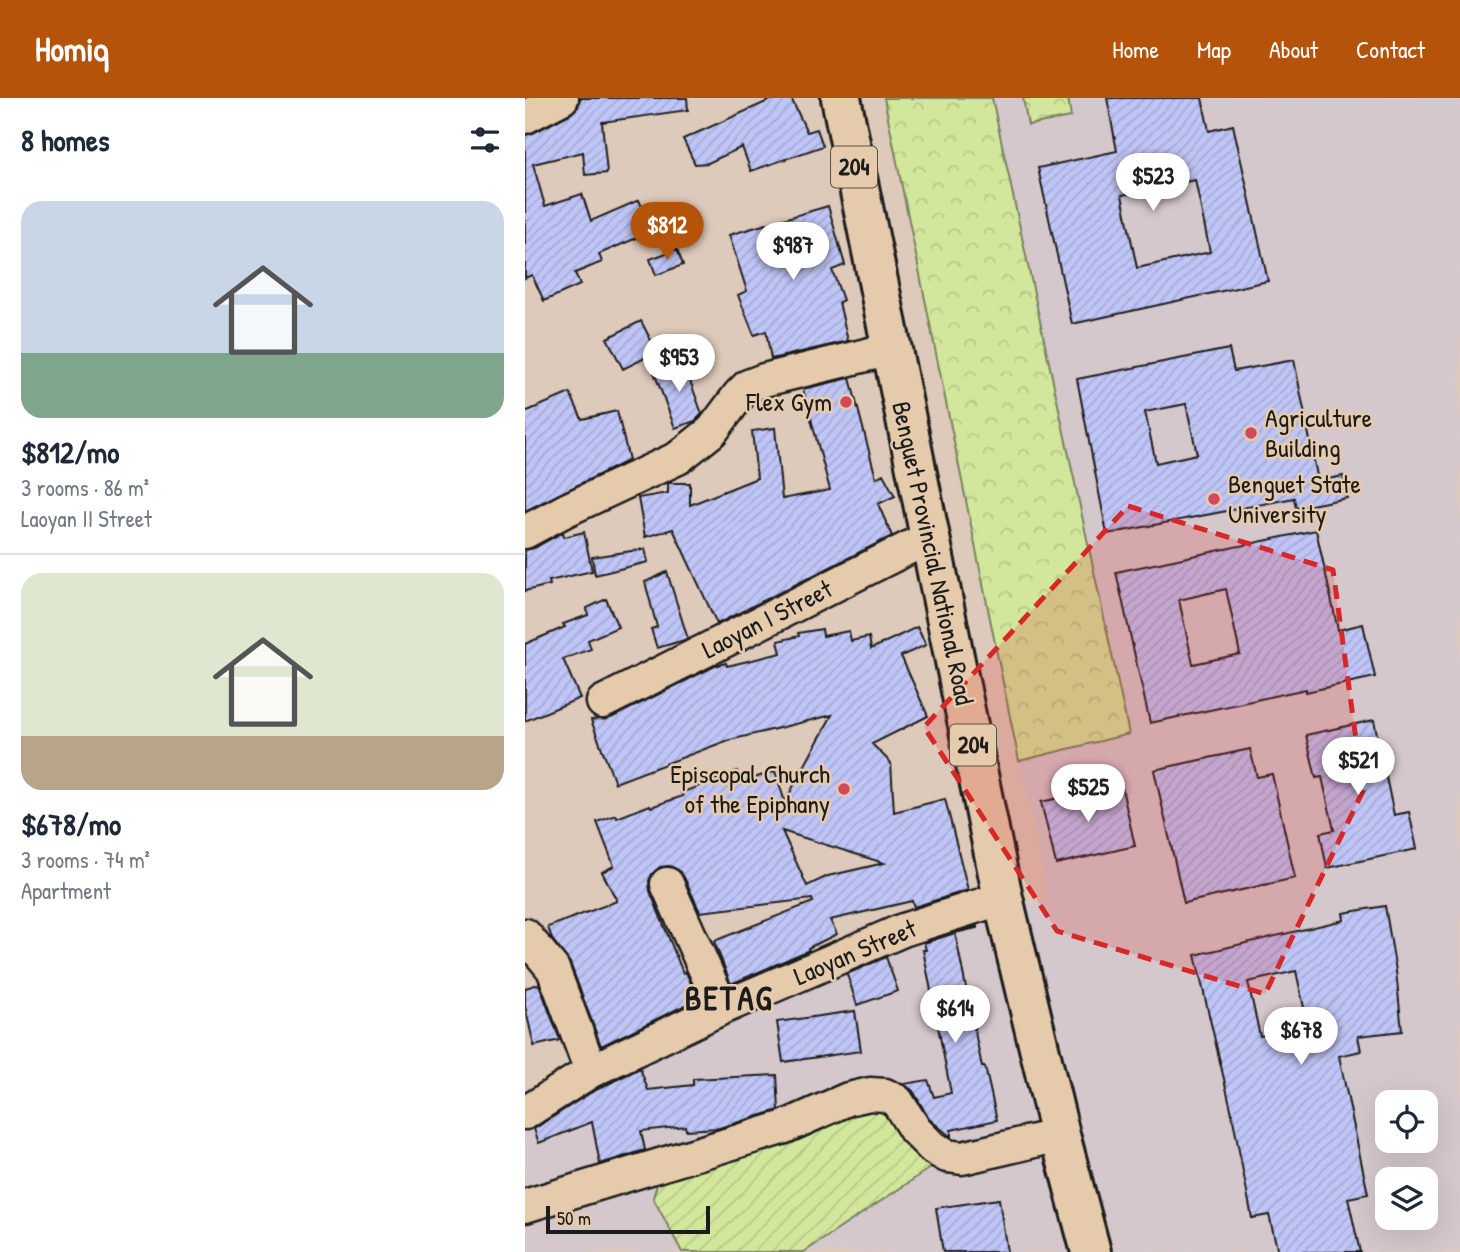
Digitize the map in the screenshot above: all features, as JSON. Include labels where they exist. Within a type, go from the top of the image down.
[{"type":"highway","name":"Benguet Provincial National Road","points":[[841,98],[891,349],[932,536],[1003,898],[1091,1252]]},
{"type":"street","points":[[525,117],[562,98]]},
{"type":"street","points":[[525,532],[678,458],[712,431],[748,386],[891,349]]},
{"type":"street","name":"Laoyan I Street","points":[[603,702],[932,536]]},
{"type":"street","points":[[667,884],[722,1009]]},
{"type":"street","name":"Laoyan Street","points":[[525,1113],[591,1071],[722,1009],[903,930],[1003,898]]},
{"type":"street","points":[[525,935],[553,969],[591,1071]]},
{"type":"street","points":[[525,1206],[785,1127],[848,1099],[870,1094],[897,1101],[915,1130],[933,1148],[947,1156],[963,1158],[1060,1135]]},
{"type":"highlighted area","points":[[1128,506],[1333,570],[1363,791],[1265,994],[1057,931],[924,727]]},
{"type":"shaded area","name":"Benguet State University","points":[[887,98],[1460,98],[1460,1252],[525,1252],[525,1118],[597,1076],[909,939],[1048,900]]},
{"type":"green space","points":[[884,98],[992,98],[1129,734],[1019,761]]},
{"type":"green space","points":[[1023,98],[1068,98],[1071,117],[1028,125]]},
{"type":"green space","points":[[878,1108],[889,1110],[941,1161],[804,1252],[682,1252],[653,1198],[657,1184],[667,1174],[858,1111]]},
{"type":"building","points":[[580,98],[687,98],[688,110],[602,122],[607,173],[585,175],[583,152],[533,164],[545,206],[582,194],[591,221],[639,200],[653,231],[599,254],[602,262],[575,273],[580,285],[544,301],[532,275],[525,278],[525,135],[570,114],[578,107]]},
{"type":"building","points":[[775,98],[791,98],[807,132],[817,129],[823,146],[751,171],[742,147],[708,163],[695,164],[683,139]]},
{"type":"building","points":[[1107,98],[1202,98],[1209,131],[1233,125],[1268,281],[1072,324],[1038,168],[1117,151]],"holes":[[[1195,180],[1210,252],[1137,268],[1122,195]]]},
{"type":"building","points":[[828,206],[845,265],[832,270],[843,300],[839,302],[848,341],[771,359],[766,331],[754,335],[738,295],[747,291],[729,235]]},
{"type":"building","points":[[677,249],[683,265],[656,275],[650,259]]},
{"type":"building","points":[[641,321],[657,352],[623,369],[607,338]]},
{"type":"building","name":"Agriculture Building","points":[[1229,349],[1234,371],[1294,360],[1318,481],[1343,476],[1347,498],[1296,508],[1294,498],[1107,534],[1077,379]],"holes":[[[1186,404],[1197,454],[1156,463],[1145,412]]]},
{"type":"building","points":[[683,361],[702,414],[695,421],[675,428],[654,372]]},
{"type":"building","points":[[850,378],[876,478],[883,474],[895,496],[878,504],[892,536],[717,624],[673,529],[645,537],[638,498],[668,493],[668,483],[690,483],[690,505],[757,478],[752,431],[775,428],[782,499],[830,490],[803,389]]},
{"type":"building","points":[[570,393],[582,419],[617,411],[629,460],[525,511],[525,412]]},
{"type":"building","points":[[1316,530],[1338,630],[1363,624],[1375,677],[1150,723],[1116,572]],"holes":[[[1226,589],[1240,654],[1193,664],[1179,600]]]},
{"type":"building","points":[[563,532],[564,537],[584,532],[592,571],[549,581],[550,585],[525,591],[525,550]]},
{"type":"building","points":[[645,549],[648,562],[595,575],[592,557]]},
{"type":"building","points":[[667,572],[688,639],[657,648],[651,629],[657,627],[645,582]]},
{"type":"building","points":[[606,599],[618,627],[588,640],[591,649],[563,659],[580,698],[525,721],[525,644],[565,627],[563,624],[588,615],[587,608]]},
{"type":"building","points":[[917,627],[926,645],[901,656],[928,716],[872,744],[891,763],[894,812],[945,799],[968,890],[914,907],[912,901],[830,920],[837,934],[808,948],[809,950],[731,984],[714,941],[813,902],[812,899],[700,912],[678,870],[670,866],[660,867],[649,881],[650,891],[683,973],[686,972],[698,999],[601,1046],[570,963],[552,939],[548,927],[617,901],[602,872],[614,866],[597,822],[683,796],[681,793],[737,771],[742,782],[775,771],[785,802],[832,715],[726,741],[615,783],[591,720],[611,718],[715,666],[726,663],[727,666],[781,653],[778,641],[799,636],[798,633],[822,629],[823,636],[849,631],[851,641],[869,637],[871,649]],"holes":[[[782,831],[884,863],[828,876],[807,886]]]},
{"type":"building","points":[[1374,720],[1394,815],[1409,812],[1417,849],[1327,868],[1320,833],[1334,830],[1322,777],[1316,778],[1306,735]]},
{"type":"building","points":[[1250,749],[1257,777],[1272,774],[1295,878],[1184,903],[1154,770]]},
{"type":"building","points":[[1121,784],[1135,846],[1056,864],[1041,802]]},
{"type":"building","points":[[1385,906],[1396,971],[1402,1031],[1358,1036],[1361,1051],[1339,1056],[1368,1194],[1348,1198],[1360,1252],[1278,1252],[1269,1215],[1252,1218],[1231,1109],[1195,955],[1344,920],[1343,913]],"holes":[[[1296,971],[1308,1026],[1260,1036],[1248,982]]]},
{"type":"building","points":[[955,933],[982,1067],[985,1067],[997,1120],[951,1130],[951,1137],[929,1119],[913,1091],[904,1084],[928,1080],[934,1097],[951,1093],[923,950],[926,950],[924,943]]},
{"type":"building","points":[[886,957],[898,991],[857,1005],[847,974]]},
{"type":"building","points":[[539,984],[560,1040],[534,1046],[525,1006],[525,988]]},
{"type":"building","points":[[855,1011],[861,1051],[783,1062],[777,1022]]},
{"type":"building","points":[[640,1068],[648,1090],[693,1085],[693,1079],[777,1075],[779,1110],[719,1128],[686,1130],[685,1126],[641,1131],[645,1150],[600,1164],[592,1122],[539,1143],[534,1129],[590,1093]]},
{"type":"building","points":[[999,1199],[1007,1252],[943,1252],[936,1208]]},
{"type":"place","name":"Flex Gym","points":[[846,402]]},
{"type":"place","name":"Agriculture Building","points":[[1251,433]]},
{"type":"place","name":"Benguet State University","points":[[1214,499]]},
{"type":"place","name":"Episcopal Church of the Epiphany","points":[[844,789]]},
{"type":"district","name":"BETAG","points":[[729,998]]}]
